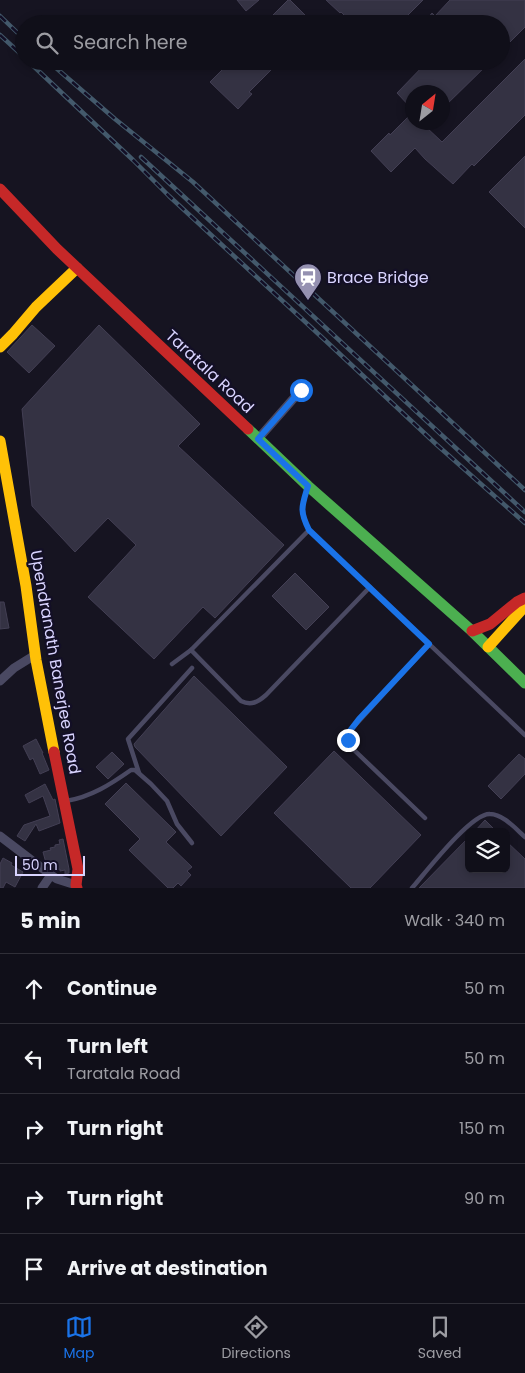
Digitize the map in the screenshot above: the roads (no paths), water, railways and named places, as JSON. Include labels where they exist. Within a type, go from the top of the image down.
[{"type":"main road","name":"Taratala Road","points":[[0,189],[57,249],[258,439],[308,486],[472,631],[525,683]]},
{"type":"main road","points":[[0,347],[36,307],[77,268]]},
{"type":"main road","name":"Upendranath Banerjee Road","points":[[0,441],[26,586],[35,655],[78,869],[76,886]]},
{"type":"main road","points":[[472,631],[490,624],[517,602],[525,598]]},
{"type":"main road","points":[[488,647],[525,606]]},
{"type":"street","points":[[258,439],[301,390]]},
{"type":"street","points":[[2,675],[35,655]]},
{"type":"street","points":[[0,836],[57,879],[76,886]]},
{"type":"street","points":[[42,888],[51,875]]},
{"type":"lane","points":[[308,486],[302,507],[302,517],[309,530],[525,735]]},
{"type":"lane","points":[[172,664],[191,650],[309,530]]},
{"type":"lane","points":[[191,650],[241,701],[246,704],[259,701],[370,587]]},
{"type":"lane","points":[[425,818],[353,749],[348,740],[349,732],[359,719],[429,644]]},
{"type":"lane","points":[[139,774],[128,739],[192,668]]},
{"type":"lane","points":[[65,801],[90,794],[135,770],[167,801],[176,824],[192,843]]},
{"type":"lane","points":[[412,888],[459,834],[474,820],[488,813],[497,815],[508,822],[525,837]]},
{"type":"railway","points":[[0,16],[15,30]]},
{"type":"railway","points":[[0,35],[15,49]]},
{"type":"railway","points":[[38,70],[169,196],[437,445],[525,523]]},
{"type":"railway","points":[[58,70],[193,182],[525,490]]},
{"type":"railway","points":[[141,157],[525,512]]},
{"type":"place","name":"Brace Bridge","points":[[308,301]]}]
